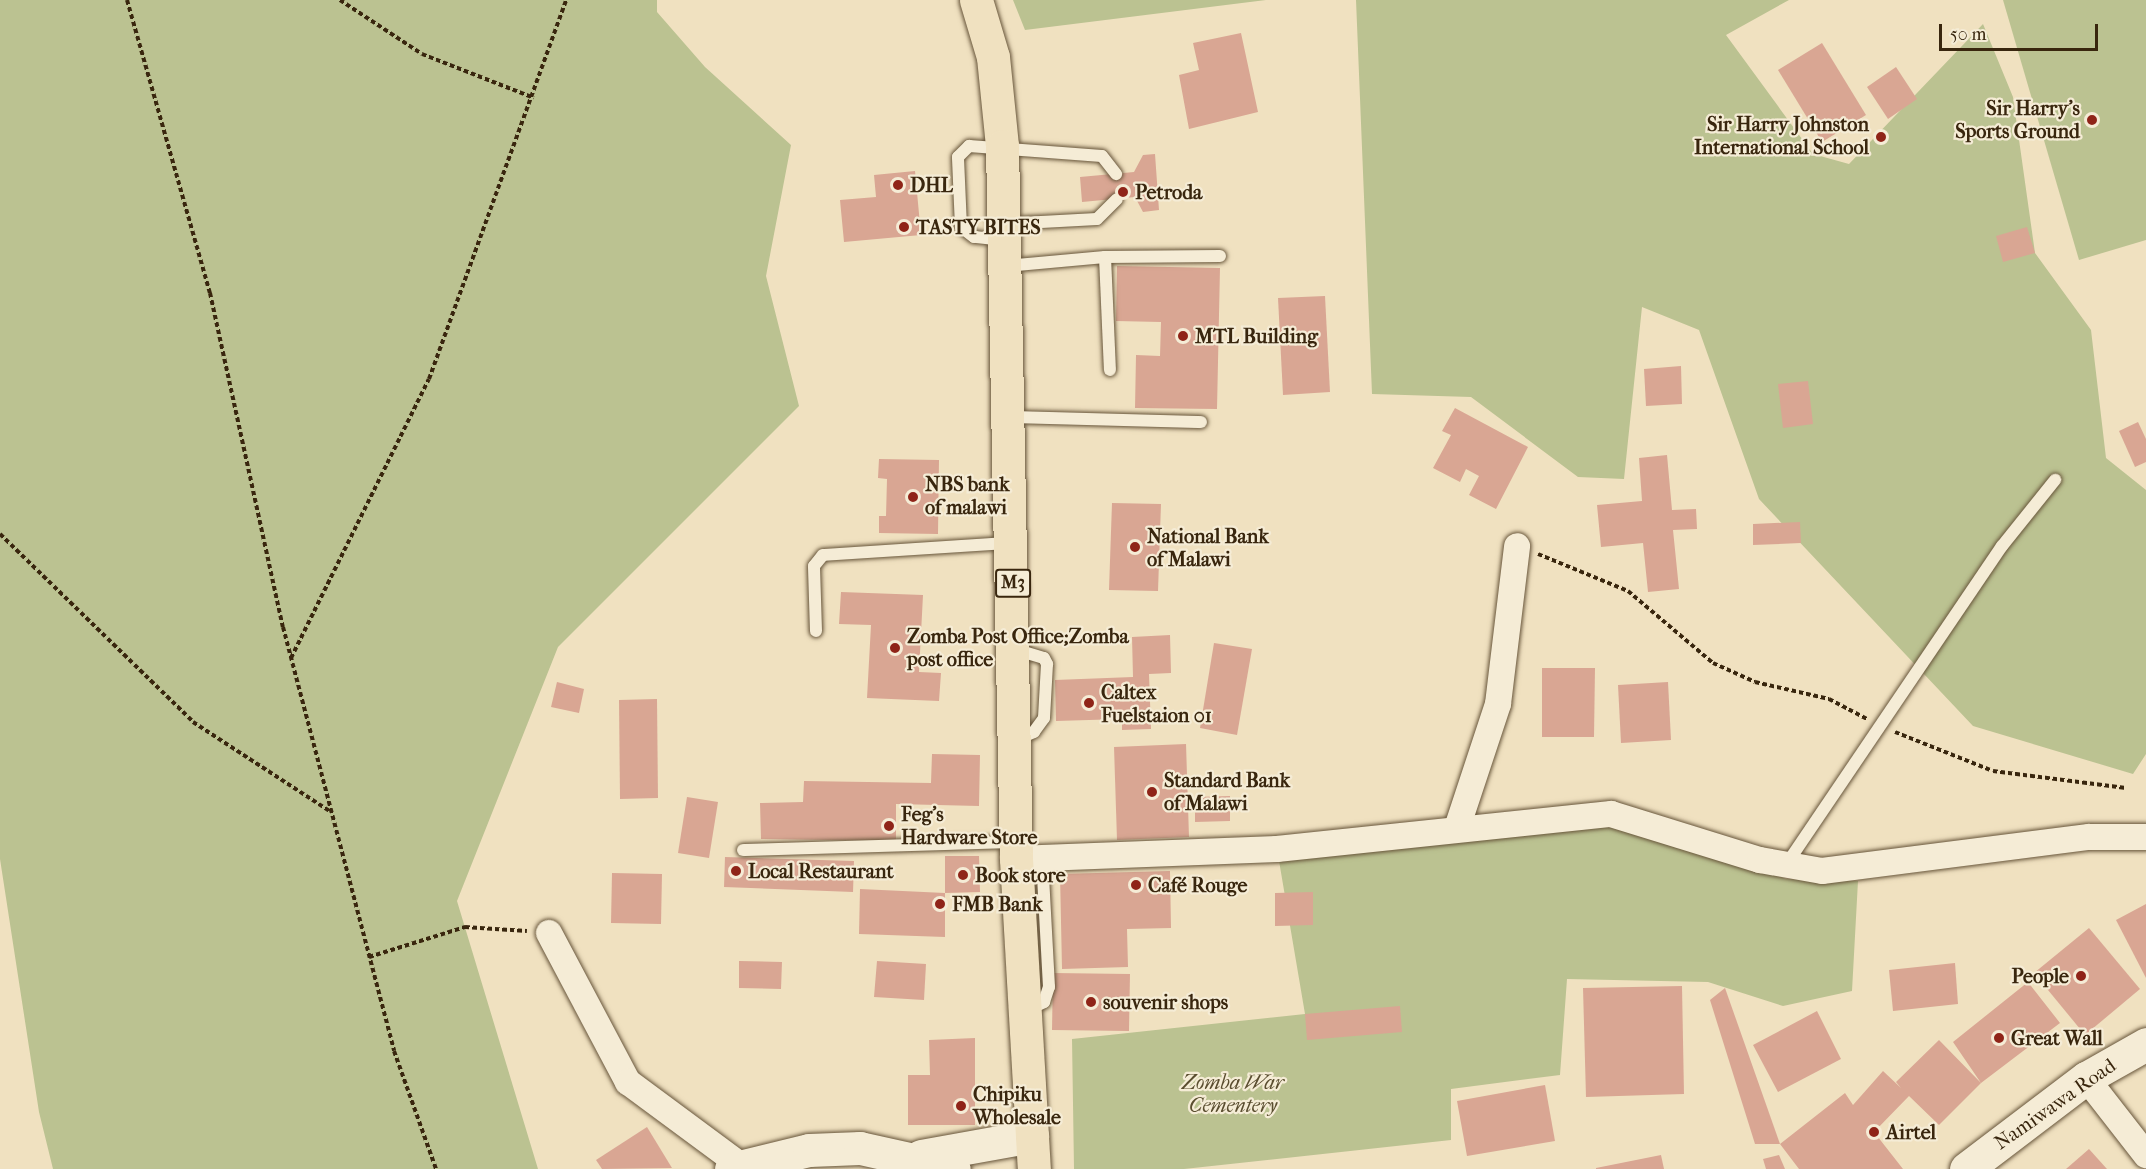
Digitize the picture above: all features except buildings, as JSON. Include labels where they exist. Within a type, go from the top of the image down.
[{"type":"highway","name":"M3","points":[[976,0],[993,57],[1002,146],[1013,543],[1013,740],[1024,853],[1023,1011],[1034,1169]]},
{"type":"street","points":[[1457,828],[1498,704],[1517,546]]},
{"type":"street","points":[[1024,853],[1277,849],[1457,828],[1611,814],[1785,866],[1849,870],[2089,837],[2146,837]]},
{"type":"street","points":[[549,933],[628,1082],[736,1167],[809,1150],[860,1148],[916,1157],[954,1169]]},
{"type":"street","name":"Namiwawa Road","points":[[1966,1169],[2086,1078],[2146,1044]]},
{"type":"street","points":[[2086,1078],[2146,1155]]},
{"type":"street","points":[[916,1157],[1032,1136]]},
{"type":"lane","points":[[1116,174],[1102,156],[1002,146],[969,146],[958,158],[961,227],[974,237],[1105,256],[1220,256]]},
{"type":"lane","points":[[1004,243],[1097,219],[1117,199]]},
{"type":"lane","points":[[1105,256],[1110,370]]},
{"type":"lane","points":[[1009,417],[1201,422]]},
{"type":"lane","points":[[1785,866],[1878,725],[2055,480]]},
{"type":"lane","points":[[816,631],[814,566],[823,555],[1013,543]]},
{"type":"lane","points":[[742,850],[1024,853]]},
{"type":"path","points":[[127,0],[210,293],[291,659],[369,957],[394,1051],[436,1169]]},
{"type":"path","points":[[340,0],[422,54],[534,98]]},
{"type":"path","points":[[291,659],[429,379],[534,98],[566,0]]},
{"type":"path","points":[[0,534],[193,722],[331,812]]},
{"type":"path","points":[[1517,546],[1628,591],[1713,663],[1755,682],[1829,699],[1878,725],[1993,771],[2126,788]]},
{"type":"path","points":[[369,957],[465,927],[549,933]]},
{"type":"green space","points":[[0,0],[657,0],[657,12],[705,67],[791,145],[766,276],[799,406],[558,647],[457,901],[538,1169],[53,1169],[39,1112],[0,859]]},
{"type":"green space","points":[[1013,0],[1266,0],[1025,30]]},
{"type":"green space","points":[[1356,0],[1789,0],[1726,35],[1813,154],[1849,164],[1983,24],[2013,97],[2035,253],[2091,330],[2106,458],[2146,490],[2146,754],[2133,774],[1973,726],[1759,499],[1699,330],[1642,307],[1624,479],[1578,477],[1471,397],[1372,394]]},
{"type":"green space","name":"Sir Harry's Sports Ground","points":[[2003,0],[2146,0],[2146,240],[2079,260]]},
{"type":"green space","name":"Zomba War Cementery","points":[[1613,807],[1786,879],[1858,881],[1852,991],[1783,1006],[1708,982],[1567,979],[1560,1075],[1451,1089],[1451,1140],[1184,1169],[1074,1169],[1072,1039],[1305,1014],[1277,849]]},
{"type":"place","name":"Sir Harry's Sports Ground","points":[[2092,120]]},
{"type":"place","name":"Sir Harry Johnston International School","points":[[1881,137]]},
{"type":"place","name":"DHL","points":[[898,185]]},
{"type":"place","name":"Petroda","points":[[1123,192]]},
{"type":"place","name":"TASTY BITES","points":[[904,227]]},
{"type":"place","name":"MTL Building","points":[[1183,336]]},
{"type":"place","name":"NBS bank of malawi","points":[[913,497]]},
{"type":"place","name":"National Bank of Malawi","points":[[1135,547]]},
{"type":"place","name":"Zomba Post Office;Zomba post office","points":[[895,648]]},
{"type":"place","name":"Caltex Fuelstaion 01","points":[[1089,703]]},
{"type":"place","name":"Standard Bank of Malawi","points":[[1152,792]]},
{"type":"place","name":"Feg's Hardware Store","points":[[889,826]]},
{"type":"place","name":"Local Restaurant","points":[[736,871]]},
{"type":"place","name":"Book store","points":[[963,875]]},
{"type":"place","name":"Café Rouge","points":[[1136,885]]},
{"type":"place","name":"FMB Bank","points":[[940,904]]},
{"type":"place","name":"People","points":[[2081,976]]},
{"type":"place","name":"souvenir shops","points":[[1091,1002]]},
{"type":"place","name":"Great Wall","points":[[1999,1038]]},
{"type":"place","name":"Chipiku Wholesale","points":[[961,1106]]},
{"type":"place","name":"Airtel","points":[[1874,1132]]}]
